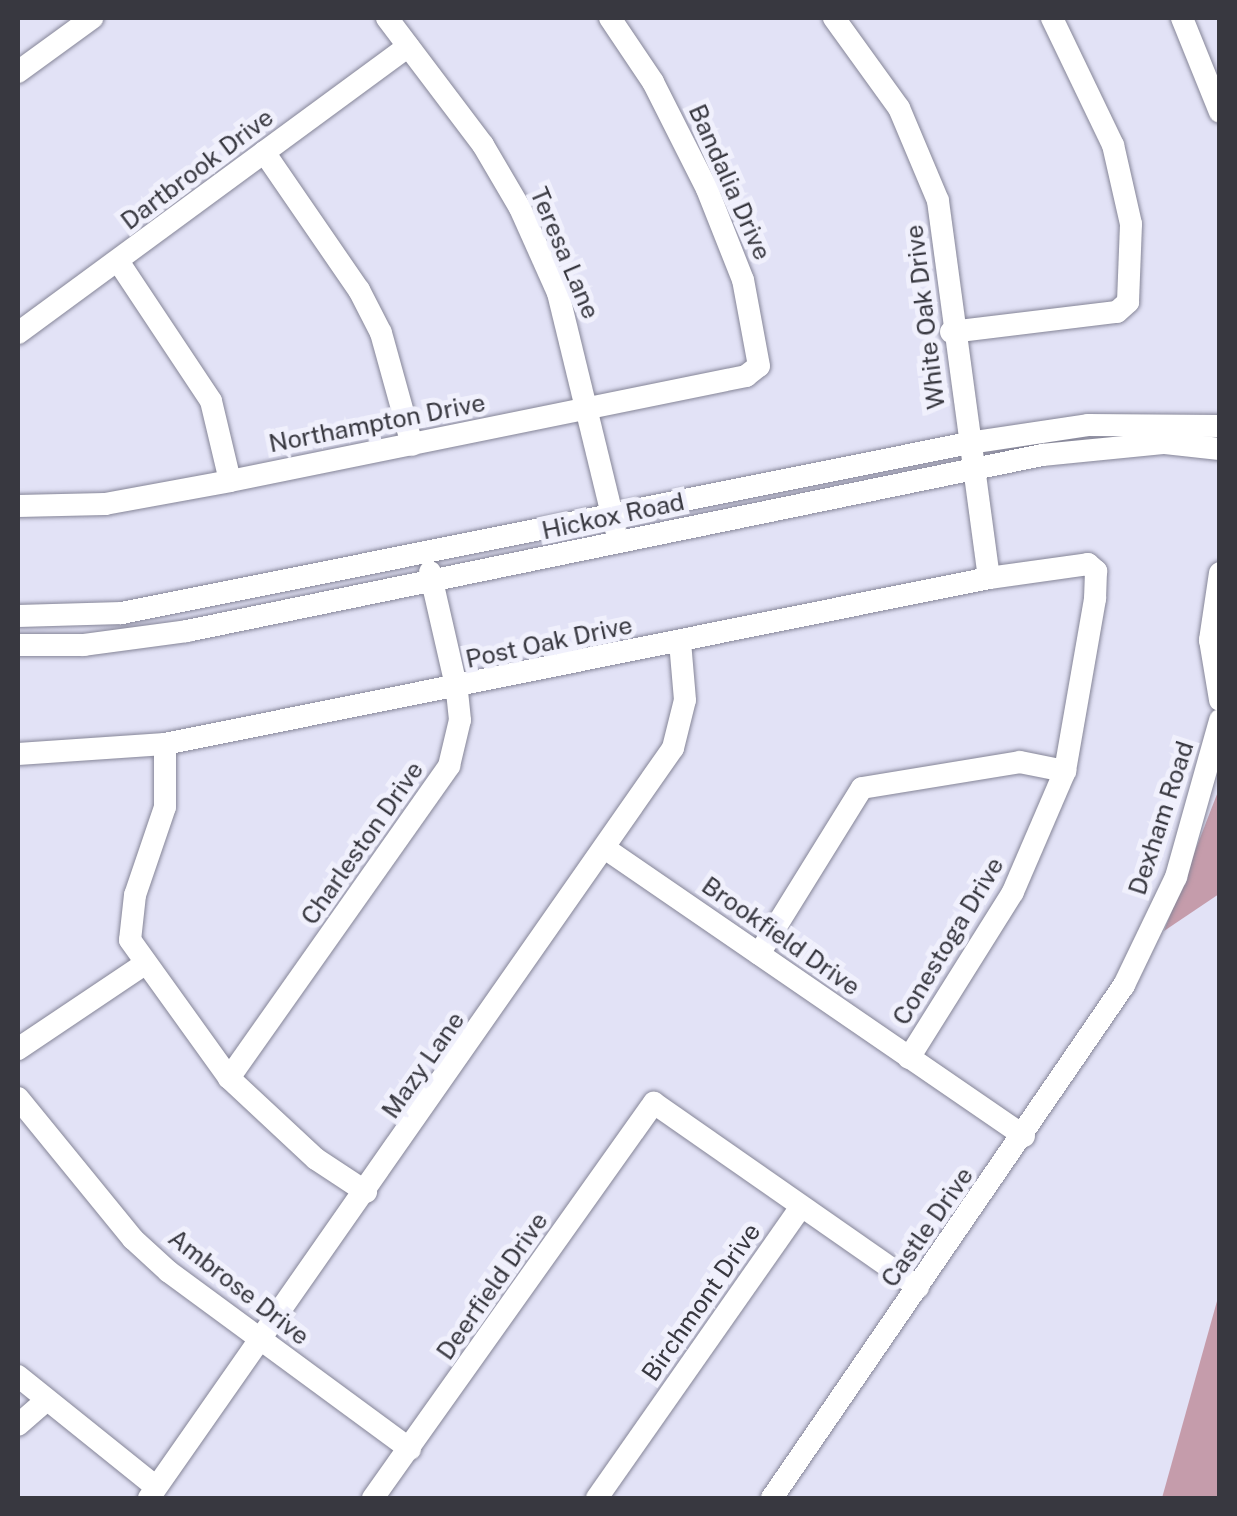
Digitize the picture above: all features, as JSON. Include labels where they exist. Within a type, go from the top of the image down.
[{"type":"street","points":[[18,72],[64,26],[92,18]]},
{"type":"street","name":"Teresa Lane","points":[[387,18],[483,145],[520,208],[558,294],[617,544]]},
{"type":"street","name":"Bandalia Drive","points":[[610,18],[682,136],[743,280],[762,360],[746,376]]},
{"type":"street","name":"White Oak Drive","points":[[834,18],[916,142],[942,220],[951,332],[989,578]]},
{"type":"street","points":[[951,332],[1117,312],[1128,302],[1131,224],[1113,145],[1052,18]]},
{"type":"street","points":[[1182,18],[1220,112]]},
{"type":"street","name":"Dartbrook Drive","points":[[18,333],[408,47]]},
{"type":"street","points":[[264,152],[359,290],[380,333],[412,444]]},
{"type":"street","points":[[118,261],[211,401],[230,481]]},
{"type":"street","name":"Northampton Drive","points":[[18,506],[106,504],[746,376]]},
{"type":"street","name":"Hickox Road","points":[[18,616],[122,613],[969,443],[1088,425],[1220,426]]},
{"type":"street","name":"Hickox Road","points":[[18,645],[124,642],[433,583],[973,468],[1100,447],[1220,448]]},
{"type":"street","name":"Charleston Drive","points":[[229,1078],[438,786],[456,745],[457,690],[426,554]]},
{"type":"street","name":"Post Oak Drive","points":[[18,754],[165,744],[457,690],[989,578],[1088,564]]},
{"type":"street","name":"Conestoga Drive","points":[[909,1058],[1013,892],[1064,771],[1096,599],[1096,571],[1088,564]]},
{"type":"street","points":[[1220,572],[1210,640],[1220,700]]},
{"type":"street","name":"Mazy Lane","points":[[152,1493],[606,849],[682,726],[680,642]]},
{"type":"street","name":"Dexham Road","points":[[1124,985],[1176,878],[1220,720]]},
{"type":"street","points":[[165,744],[165,808],[131,918],[130,940],[143,966],[229,1078],[316,1159],[366,1192]]},
{"type":"street","points":[[759,954],[862,788],[1020,762],[1064,771]]},
{"type":"street","name":"Brookfield Drive","points":[[606,849],[1024,1136]]},
{"type":"street","points":[[18,1049],[143,966]]},
{"type":"street","name":"Castle Drive","points":[[772,1498],[1124,985]]},
{"type":"street","name":"Ambrose Drive","points":[[18,1098],[133,1238],[410,1449]]},
{"type":"street","name":"Deerfield Drive","points":[[373,1498],[654,1104],[801,1206]]},
{"type":"street","points":[[801,1206],[918,1288]]},
{"type":"street","name":"Birchmont Drive","points":[[597,1498],[801,1206]]},
{"type":"street","points":[[18,1376],[152,1493]]},
{"type":"street","points":[[18,1425],[44,1402]]},
{"type":"shaded area","points":[[1219,789],[1219,894],[1164,931]]},
{"type":"shaded area","points":[[1219,1294],[1219,1498],[1162,1498]]}]
